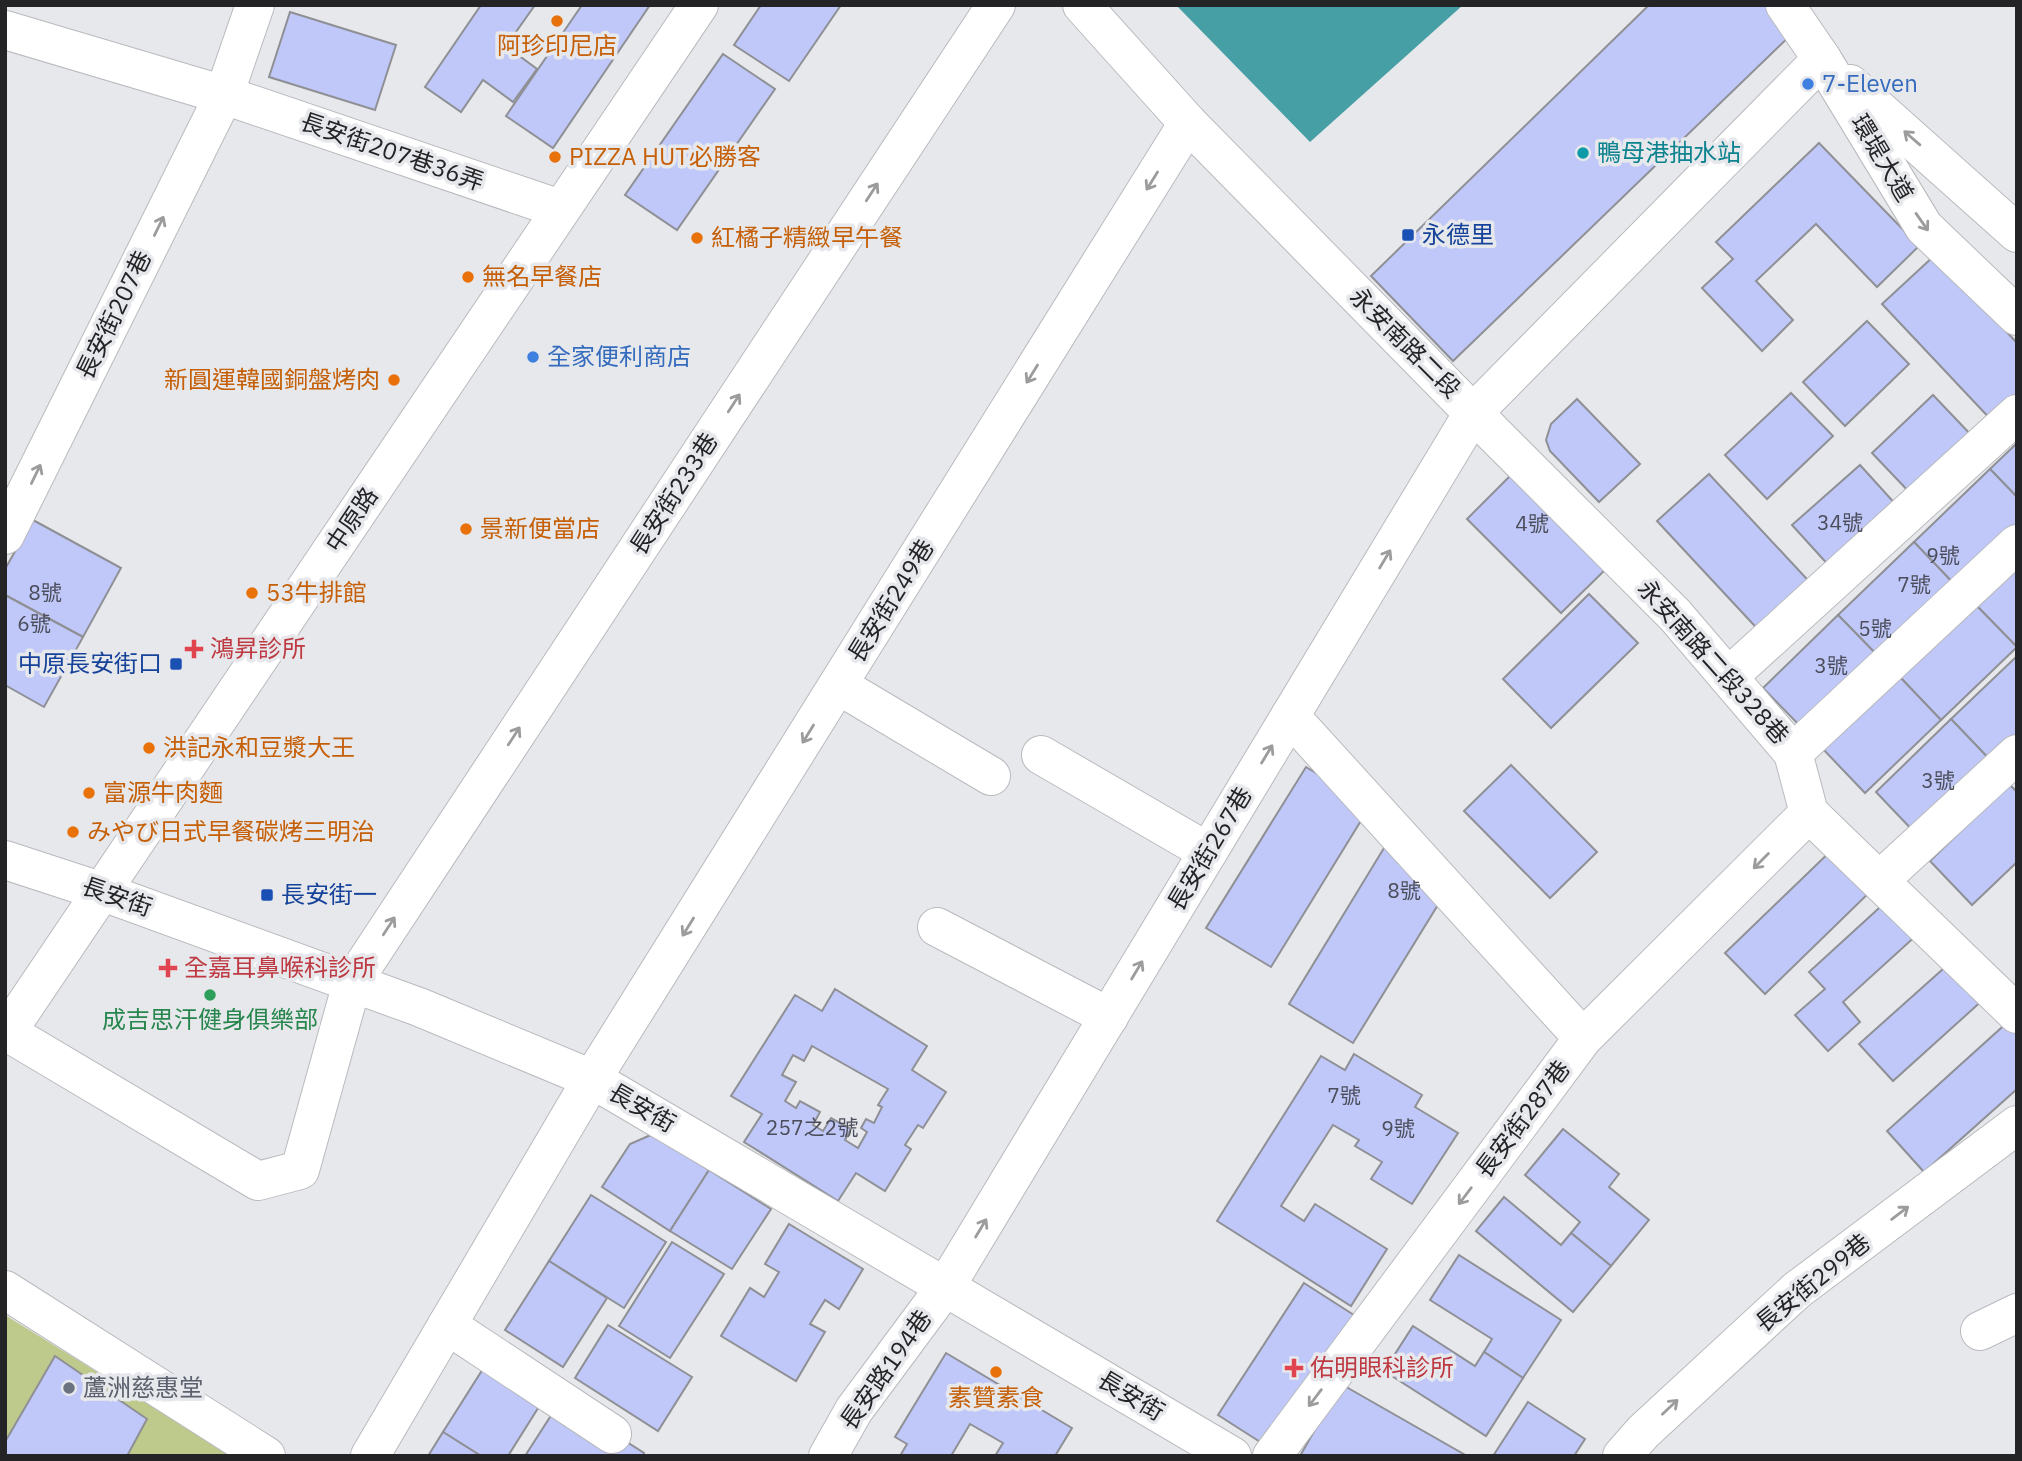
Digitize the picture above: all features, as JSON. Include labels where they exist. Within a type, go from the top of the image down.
[{"type":"street","name":"長安街207巷","points":[[5,535],[224,95],[256,5]]},
{"type":"street","name":"中原路","points":[[6,1033],[699,5]]},
{"type":"street","name":"長安街233巷","points":[[6,1033],[258,1181],[300,1170],[352,983],[996,5]]},
{"type":"street","name":"永安南路二段","points":[[1082,5],[1188,123],[1473,413],[1822,59]]},
{"type":"street","points":[[1785,5],[1822,59]]},
{"type":"street","name":"長安街207巷36弄","points":[[5,30],[224,95],[560,209]]},
{"type":"street","name":"環堤大道","points":[[1822,59],[2017,233]]},
{"type":"street","name":"環堤大道","points":[[1822,59],[1924,227],[2017,316]]},
{"type":"street","name":"長安街249巷","points":[[370,1456],[592,1079],[1188,123]]},
{"type":"street","name":"永安南路二段328巷","points":[[1473,413],[1675,615],[1793,753],[1810,813]]},
{"type":"street","name":"長安街267巷","points":[[946,1286],[1473,413]]},
{"type":"street","points":[[1728,677],[2017,414]]},
{"type":"street","points":[[1793,753],[2017,544]]},
{"type":"street","points":[[838,685],[991,776]]},
{"type":"street","points":[[1290,716],[1583,1038]]},
{"type":"street","points":[[1881,879],[2017,754]]},
{"type":"street","points":[[1041,755],[1208,852]]},
{"type":"street","points":[[1810,813],[1881,879],[2017,1014]]},
{"type":"street","name":"長安街287巷","points":[[1272,1456],[1583,1038],[1810,813]]},
{"type":"street","name":"長安街","points":[[5,860],[103,892],[352,983],[592,1079],[1232,1456]]},
{"type":"street","points":[[937,927],[1109,1017]]},
{"type":"street","name":"長安街299巷","points":[[1622,1456],[1643,1432],[1797,1290],[2017,1125]]},
{"type":"street","name":"長安路194巷","points":[[828,1456],[854,1410],[946,1286]]},
{"type":"street","points":[[5,1290],[266,1456]]},
{"type":"street","points":[[1980,1331],[2017,1313]]},
{"type":"street","points":[[447,1325],[612,1434]]},
{"type":"green space","points":[[5,1315],[233,1456],[5,1456]]},
{"type":"water","points":[[1176,5],[1463,5],[1310,142]]},
{"type":"building","points":[[481,5],[535,5],[506,46],[537,69],[513,102],[483,80],[461,112],[425,87]]},
{"type":"building","points":[[582,5],[650,5],[553,148],[506,116]]},
{"type":"building","points":[[761,5],[841,5],[789,81],[734,45]]},
{"type":"building","name":"鴨母港抽水站","points":[[1649,5],[1772,5],[1796,30],[1453,361],[1371,276]]},
{"type":"building","points":[[290,12],[396,45],[375,110],[269,77]]},
{"type":"building","points":[[723,54],[775,89],[677,230],[625,195]]},
{"type":"building","points":[[1819,143],[1919,246],[1877,287],[1816,224],[1756,281],[1793,320],[1762,351],[1702,288],[1733,259],[1716,242]]},
{"type":"building","points":[[1935,255],[2017,343],[2017,406],[1996,425],[1882,304]]},
{"type":"building","points":[[1867,321],[1909,364],[1845,426],[1803,382]]},
{"type":"building","points":[[1791,393],[1833,436],[1767,499],[1725,455]]},
{"type":"building","points":[[1933,395],[1974,438],[1913,496],[1872,453]]},
{"type":"building","points":[[1577,399],[1640,464],[1599,502],[1550,451],[1546,440],[1551,424]]},
{"type":"building","points":[[2017,443],[2017,497],[1990,469]]},
{"type":"building","points":[[1860,465],[1899,508],[1832,569],[1792,525]]},
{"type":"building","points":[[1990,469],[2017,497],[2017,529],[1956,586],[1914,542]]},
{"type":"building","points":[[1514,472],[1608,567],[1561,613],[1467,519]]},
{"type":"building","points":[[1709,474],[1818,591],[1766,638],[1657,521]]},
{"type":"building","points":[[33,520],[121,568],[83,637],[5,595],[5,569]]},
{"type":"building","points":[[1914,542],[1956,586],[1881,659],[1838,615]]},
{"type":"building","points":[[2017,561],[2017,647],[1974,603]]},
{"type":"building","points":[[1589,594],[1638,643],[1551,728],[1503,679]]},
{"type":"building","points":[[5,595],[83,637],[44,707],[5,685]]},
{"type":"building","points":[[1974,603],[2017,647],[1941,720],[1898,675]]},
{"type":"building","points":[[1838,615],[1881,659],[1806,732],[1763,688]]},
{"type":"building","points":[[2017,656],[2017,741],[1994,764],[1951,719]]},
{"type":"building","points":[[1898,675],[1941,720],[1865,793],[1822,748]]},
{"type":"building","points":[[1951,719],[1994,764],[1918,836],[1876,792]]},
{"type":"building","points":[[1511,765],[1597,852],[1550,898],[1464,811]]},
{"type":"building","points":[[1306,767],[1370,806],[1271,967],[1206,928]]},
{"type":"building","points":[[2009,784],[2017,792],[2017,862],[1972,905],[1930,861]]},
{"type":"building","points":[[1387,843],[1452,882],[1353,1043],[1289,1004]]},
{"type":"building","points":[[1837,845],[1876,886],[1765,994],[1725,953]]},
{"type":"building","points":[[1889,899],[1919,933],[1843,1002],[1860,1022],[1828,1051],[1795,1015],[1825,989],[1809,972]]},
{"type":"building","points":[[1952,961],[1985,998],[1893,1081],[1859,1044]]},
{"type":"building","points":[[835,989],[927,1046],[912,1070],[946,1092],[923,1128],[918,1125],[905,1145],[911,1149],[885,1191],[856,1173],[838,1201],[744,1142],[762,1114],[731,1096],[795,995],[822,1011]],"holes":[[[812,1046],[888,1089],[878,1105],[882,1107],[874,1123],[866,1119],[861,1128],[867,1132],[858,1148],[845,1140],[851,1129],[831,1118],[823,1131],[813,1125],[820,1112],[800,1101],[796,1108],[785,1101],[796,1082],[782,1075],[793,1055],[804,1061]]]},
{"type":"building","points":[[2010,1020],[2017,1027],[2017,1089],[1924,1172],[1887,1131]]},
{"type":"building","points":[[1354,1054],[1422,1095],[1415,1107],[1458,1133],[1412,1204],[1371,1179],[1382,1162],[1355,1146],[1359,1140],[1333,1125],[1281,1206],[1304,1221],[1315,1204],[1387,1249],[1351,1306],[1217,1221],[1321,1056],[1345,1070]]},
{"type":"building","points":[[1563,1129],[1619,1174],[1609,1187],[1649,1220],[1611,1266],[1571,1233],[1580,1222],[1525,1175]]},
{"type":"building","points":[[653,1134],[709,1170],[670,1231],[602,1187],[630,1144]]},
{"type":"building","points":[[709,1170],[771,1209],[732,1269],[670,1231]]},
{"type":"building","points":[[591,1195],[666,1242],[624,1308],[549,1261]]},
{"type":"building","points":[[1504,1197],[1561,1245],[1571,1233],[1611,1266],[1573,1312],[1476,1231]]},
{"type":"building","points":[[789,1224],[863,1269],[839,1309],[825,1300],[810,1324],[825,1332],[796,1381],[721,1336],[750,1288],[764,1297],[779,1272],[765,1264]]},
{"type":"building","points":[[672,1242],[724,1274],[670,1358],[619,1326]]},
{"type":"building","points":[[1459,1255],[1561,1320],[1523,1378],[1484,1352],[1492,1339],[1430,1300]]},
{"type":"building","points":[[549,1261],[607,1298],[563,1367],[505,1330]]},
{"type":"building","points":[[1304,1283],[1357,1317],[1268,1447],[1218,1415]]},
{"type":"building","points":[[608,1325],[692,1377],[658,1431],[575,1378]]},
{"type":"building","points":[[1413,1326],[1475,1366],[1484,1352],[1523,1378],[1486,1436],[1384,1371]]},
{"type":"building","points":[[946,1353],[1072,1428],[1055,1456],[995,1456],[1003,1443],[970,1424],[951,1456],[900,1456],[907,1444],[895,1437]]},
{"type":"building","name":"蘆洲慈惠堂","points":[[55,1356],[147,1419],[127,1456],[5,1456],[5,1442]]},
{"type":"building","points":[[488,1361],[545,1397],[508,1456],[481,1456],[443,1432]]},
{"type":"building","points":[[1341,1384],[1467,1456],[1300,1456]]},
{"type":"building","points":[[561,1400],[644,1453],[643,1456],[525,1456]]},
{"type":"building","points":[[1528,1402],[1585,1439],[1574,1456],[1493,1456]]},
{"type":"building","points":[[443,1432],[481,1456],[428,1456]]},
{"type":"place","name":"阿珍印尼店","points":[[557,21]]},
{"type":"place","name":"7-Eleven","points":[[1808,84]]},
{"type":"place","name":"鴨母港抽水站","points":[[1583,153]]},
{"type":"place","name":"PIZZA HUT必勝客","points":[[555,157]]},
{"type":"place","name":"永德里","points":[[1408,235]]},
{"type":"place","name":"紅橘子精緻早午餐","points":[[697,238]]},
{"type":"place","name":"無名早餐店","points":[[468,277]]},
{"type":"place","name":"全家便利商店","points":[[533,357]]},
{"type":"place","name":"新圓運韓國銅盤烤肉","points":[[394,380]]},
{"type":"place","name":"景新便當店","points":[[466,529]]},
{"type":"place","name":"53牛排館","points":[[252,593]]},
{"type":"place","name":"鴻昇診所","points":[[194,649]]},
{"type":"place","name":"中原長安街口","points":[[176,664]]},
{"type":"place","name":"洪記永和豆漿大王","points":[[149,748]]},
{"type":"place","name":"富源牛肉麵","points":[[89,793]]},
{"type":"place","name":"みやび日式早餐碳烤三明治","points":[[73,832]]},
{"type":"place","name":"長安街一","points":[[267,895]]},
{"type":"place","name":"全嘉耳鼻喉科診所","points":[[168,968]]},
{"type":"place","name":"成吉思汗健身俱樂部","points":[[210,995]]},
{"type":"place","name":"佑明眼科診所","points":[[1294,1368]]},
{"type":"place","name":"素贊素食","points":[[996,1372]]},
{"type":"place","name":"蘆洲慈惠堂","points":[[69,1388]]}]
